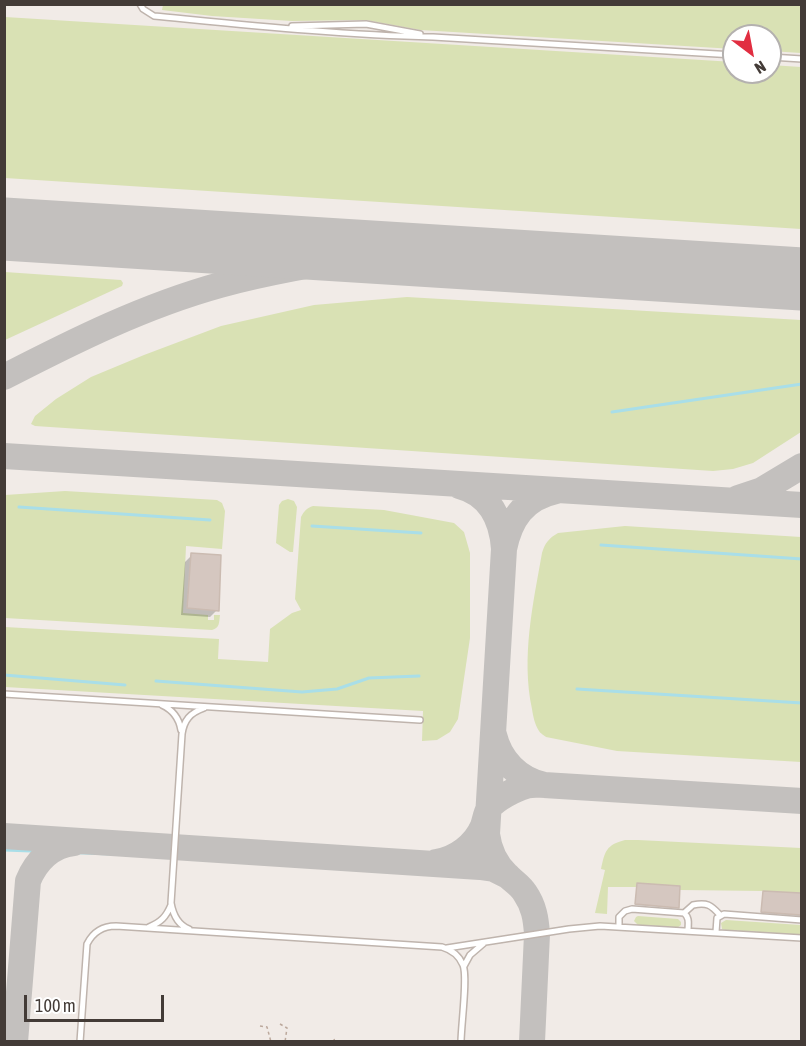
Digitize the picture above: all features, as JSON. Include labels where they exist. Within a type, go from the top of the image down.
[{"type":"lane","points":[[140,4],[143,9],[154,16],[281,28],[387,36],[722,53]]},
{"type":"lane","points":[[281,28],[294,25],[366,24],[433,37]]},
{"type":"lane","points":[[782,57],[801,58]]},
{"type":"lane","points":[[4,694],[420,720]]},
{"type":"lane","points":[[158,704],[170,709],[176,715],[182,734]]},
{"type":"lane","points":[[193,931],[184,927],[176,919],[171,903],[182,734],[191,714],[208,707]]},
{"type":"lane","points":[[147,928],[157,924],[166,916],[171,903]]},
{"type":"lane","points":[[619,927],[620,917],[625,911],[632,909],[684,913],[693,905],[702,904],[711,906],[720,915]]},
{"type":"lane","points":[[684,913],[688,919],[688,931]]},
{"type":"lane","points":[[716,932],[717,918],[724,914],[801,920]]},
{"type":"lane","points":[[80,1041],[85,951],[90,938],[101,929],[110,926],[447,948],[600,926],[801,938]]},
{"type":"lane","points":[[464,966],[470,955],[485,942]]},
{"type":"lane","points":[[447,948],[458,956],[464,966],[460,1041]]},
{"type":"path","points":[[280,1024],[286,1028],[285,1041]]},
{"type":"path","points":[[260,1026],[267,1027],[271,1041]]},
{"type":"green space","points":[[163,5],[801,5],[801,53],[782,52],[782,24],[722,24],[722,48],[420,30],[366,20],[292,21],[162,10]]},
{"type":"green space","points":[[5,17],[722,61],[722,84],[782,84],[782,66],[801,67],[801,229],[5,178]]},
{"type":"green space","points":[[5,272],[121,280],[123,283],[122,286],[5,340]]},
{"type":"green space","points":[[407,297],[801,320],[801,432],[753,463],[733,469],[713,471],[31,424],[35,416],[56,399],[91,377],[221,326],[314,305]]},
{"type":"green space","points":[[65,491],[217,500],[222,503],[225,511],[222,549],[186,546],[183,613],[208,615],[208,620],[214,620],[214,615],[220,615],[216,628],[212,630],[5,618],[5,495]]},
{"type":"green space","points":[[288,499],[294,501],[297,507],[293,552],[276,543],[279,505]]},
{"type":"green space","points":[[313,506],[384,510],[454,523],[464,532],[470,553],[470,638],[458,719],[450,732],[437,740],[422,741],[423,711],[5,687],[5,627],[219,639],[218,659],[268,662],[270,629],[292,613],[301,610],[295,599],[301,517]]},
{"type":"green space","points":[[625,526],[801,537],[801,762],[617,751],[546,737],[540,732],[536,726],[529,689],[528,650],[543,549],[548,541],[558,533]]},
{"type":"green space","points":[[625,840],[801,848],[801,893],[680,890],[680,886],[637,883],[636,887],[608,887],[607,914],[595,913],[605,870],[601,869],[605,853],[614,844]]},
{"type":"green space","points":[[638,916],[678,919],[681,925],[677,928],[638,925],[634,921]]},
{"type":"green space","points":[[726,920],[801,925],[801,935],[725,930],[722,929],[721,923]]},
{"type":"building","points":[[191,553],[221,555],[219,611],[187,608]]},
{"type":"building","points":[[637,883],[680,886],[679,908],[635,904]]},
{"type":"building","points":[[763,891],[801,893],[801,915],[761,912]]},
{"type":"waterway","points":[[612,412],[802,384]]},
{"type":"waterway","points":[[19,507],[210,520]]},
{"type":"waterway","points":[[312,526],[421,533]]},
{"type":"waterway","points":[[601,545],[802,559]]},
{"type":"waterway","points":[[4,675],[125,685]]},
{"type":"waterway","points":[[156,681],[302,692],[337,689],[369,678],[419,676]]},
{"type":"waterway","points":[[577,689],[802,703]]},
{"type":"waterway","points":[[4,850],[166,856]]},
{"type":"taxiway","points":[[4,377],[110,325],[164,303],[220,285],[282,270],[387,253]]},
{"type":"taxiway","points":[[4,456],[802,505]]},
{"type":"taxiway","points":[[738,498],[762,490],[802,466]]},
{"type":"taxiway","points":[[459,486],[479,495],[492,509],[503,538],[487,834],[489,846],[497,862],[523,891],[531,903],[535,918],[537,934],[532,1042]]},
{"type":"taxiway","points":[[504,549],[510,528],[520,511],[535,499],[556,491]]},
{"type":"taxiway","points":[[494,735],[501,753],[511,767],[526,778],[544,785],[802,801]]},
{"type":"taxiway","points":[[436,862],[451,858],[470,845],[480,833],[486,814],[496,801],[522,787],[545,785]]},
{"type":"taxiway","points":[[4,836],[480,867],[494,869],[508,876]]},
{"type":"taxiway","points":[[15,1042],[28,881],[35,867],[46,855],[59,847],[74,843]]},
{"type":"runway","points":[[4,229],[802,279]]}]
